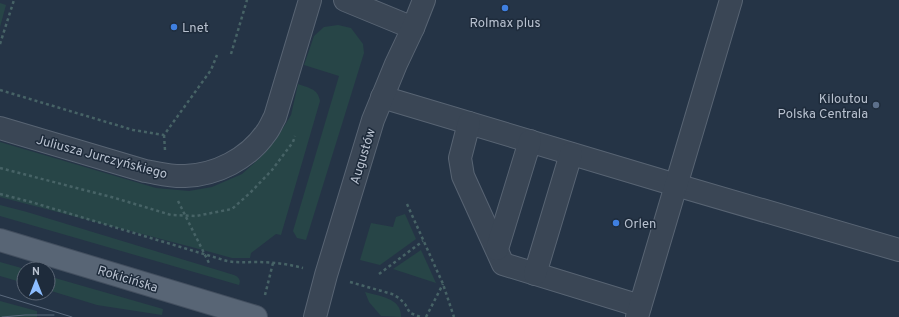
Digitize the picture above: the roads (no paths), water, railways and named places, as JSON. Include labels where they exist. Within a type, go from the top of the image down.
[{"type":"main road","name":"Rokicińska","points":[[0,240],[261,307]]},
{"type":"street","name":"Juliusza Jurczyńskiego","points":[[0,128],[145,171],[167,175],[184,176],[204,174],[222,168],[238,160],[253,149],[266,133],[275,117],[310,0]]},
{"type":"street","points":[[345,0],[413,28]]},
{"type":"street","name":"Augustów","points":[[315,317],[326,275],[382,97],[424,0]]},
{"type":"street","points":[[469,123],[460,158],[463,176],[503,264],[535,274],[639,312],[731,0]]},
{"type":"street","points":[[382,97],[899,250]]},
{"type":"street","points":[[497,249],[530,141]]},
{"type":"street","points":[[535,274],[571,154]]},
{"type":"tram line","points":[[0,295],[72,317]]},
{"type":"tram line","points":[[2,317],[54,315]]},
{"type":"place","name":"Rolmax plus","points":[[505,8]]},
{"type":"place","name":"Lnet","points":[[174,27]]},
{"type":"place","name":"Kiloutou Polska Centrala","points":[[876,105]]},
{"type":"place","name":"Orlen","points":[[616,223]]}]
